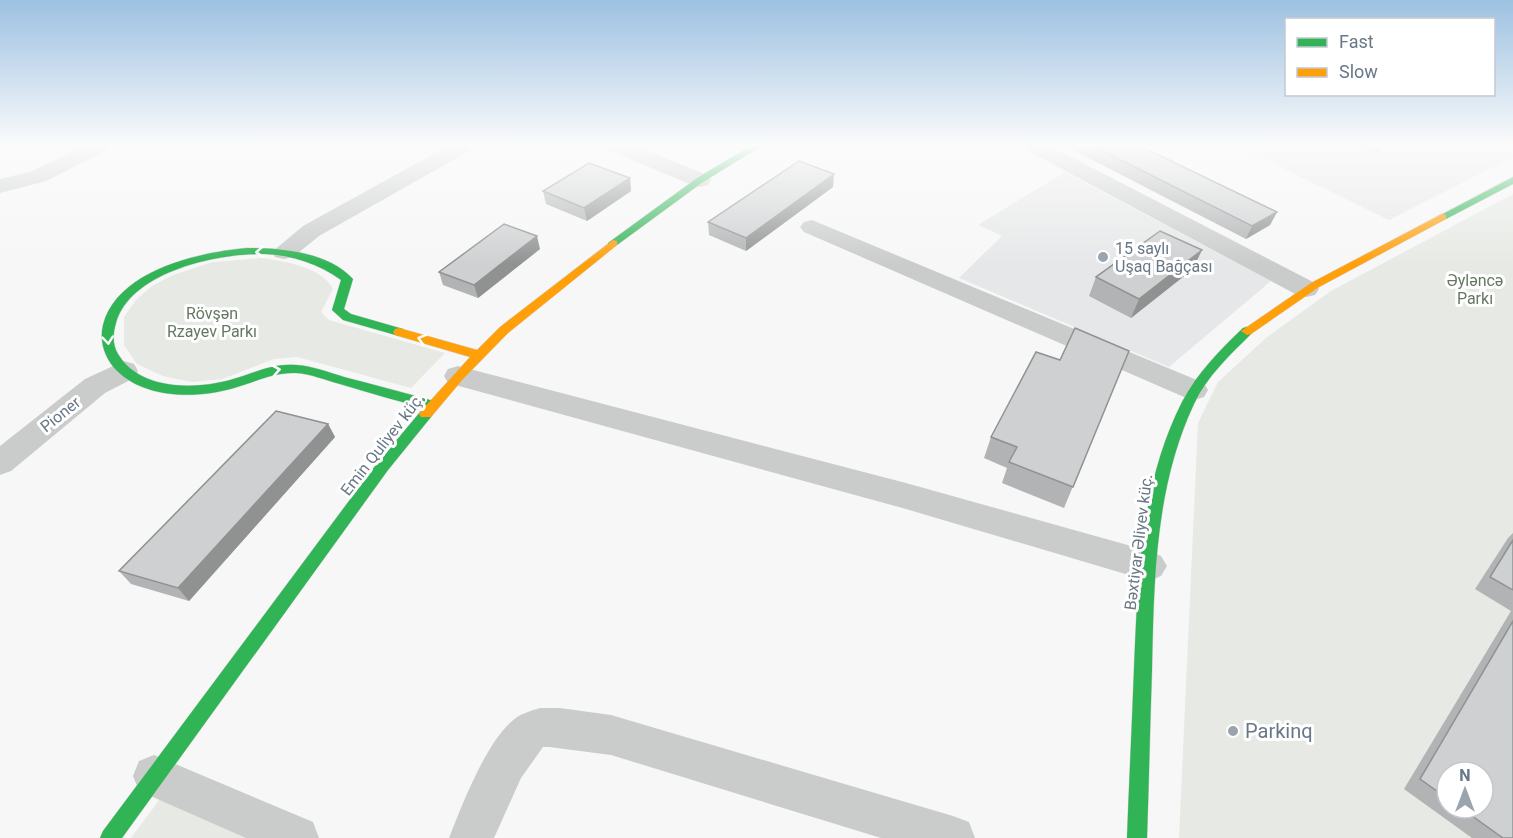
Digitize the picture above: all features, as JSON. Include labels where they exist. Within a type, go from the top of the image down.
[{"type":"street","points":[[284,252],[311,231],[392,186]]},
{"type":"street","name":"Emin Quliyev küç.","points":[[110,838],[383,466],[432,405],[468,366],[524,313],[619,237],[691,186]]},
{"type":"street","points":[[1109,186],[1306,290]]},
{"type":"street","name":"Bəxtiyar Əliyev küç.","points":[[1137,838],[1149,566],[1155,512],[1166,459],[1178,421],[1194,390],[1207,371],[1246,333],[1306,290],[1502,186]]},
{"type":"street","points":[[812,227],[1194,390]]},
{"type":"street","points":[[432,405],[298,369],[281,368],[261,372],[232,384],[207,389],[157,387],[124,371],[109,351],[107,330],[112,313],[121,298],[158,273],[211,257],[267,251],[284,252],[339,272],[347,279],[347,288],[339,302],[338,310],[347,317],[468,366],[1149,566]]},
{"type":"street","name":"Pioner","points":[[0,463],[95,386],[124,371]]},
{"type":"street","points":[[471,838],[516,745],[534,730],[554,728],[611,735],[953,838]]},
{"type":"street","points":[[154,776],[297,838]]},
{"type":"shaded area","name":"15 saylı Uşaq Bağçası","points":[[1042,186],[1092,186],[1271,281],[1169,367],[959,278],[1002,236],[978,225]]},
{"type":"shaded area","points":[[1319,186],[1456,186],[1389,220]]},
{"type":"green space","name":"Əyləncə Parkı","points":[[1513,194],[1513,838],[1179,838],[1198,423],[1218,382],[1266,338],[1331,291]]},
{"type":"green space","name":"Rövşən Rzayev Parkı","points":[[263,258],[302,267],[320,275],[328,282],[333,289],[321,312],[329,320],[445,353],[411,388],[297,357],[274,359],[222,379],[192,382],[163,376],[137,364],[124,345],[124,317],[136,300],[152,286],[173,275],[213,262]]},
{"type":"green space","points":[[160,799],[250,838],[131,838]]},
{"type":"building","points":[[551,186],[618,186],[584,208],[543,191]]},
{"type":"building","points":[[762,186],[817,186],[746,238],[708,222]]},
{"type":"building","points":[[1173,186],[1223,186],[1277,212],[1252,226]]},
{"type":"building","points":[[504,224],[537,236],[474,285],[439,272]]},
{"type":"building","points":[[1160,231],[1202,250],[1139,299],[1096,277]]},
{"type":"building","points":[[1075,328],[1129,351],[1073,487],[1009,462],[1017,447],[991,437],[1036,352],[1060,360]]},
{"type":"building","points":[[276,411],[328,424],[178,588],[119,571]]},
{"type":"building","points":[[1513,540],[1513,590],[1490,577]]},
{"type":"building","points":[[1513,621],[1513,838],[1503,838],[1478,820],[1495,820],[1495,760],[1435,760],[1435,790],[1420,779]]},
{"type":"traffic: fast","points":[[613,243],[692,186]]},
{"type":"traffic: fast","points":[[1442,217],[1501,186]]},
{"type":"traffic: fast","points":[[399,332],[347,317],[338,310],[347,279],[329,267],[288,254],[247,251],[203,257],[160,273],[141,284],[125,298],[113,314],[107,338],[111,353],[121,367],[133,377],[164,388],[181,390],[215,388],[270,372],[296,369],[432,405]]},
{"type":"traffic: fast","points":[[1137,838],[1144,625],[1151,532],[1159,486],[1171,442],[1189,401],[1214,364],[1247,331]]},
{"type":"traffic: fast","points":[[110,838],[383,466],[426,414]]},
{"type":"traffic: slow","points":[[1247,331],[1315,285],[1442,217]]},
{"type":"traffic: slow","points":[[426,414],[458,376],[504,330],[613,243]]},
{"type":"traffic: slow","points":[[399,332],[479,355]]},
{"type":"place","name":"15 saylı Uşaq Bağçası","points":[[1103,257]]},
{"type":"place","name":"Parkinq","points":[[1233,731]]}]
